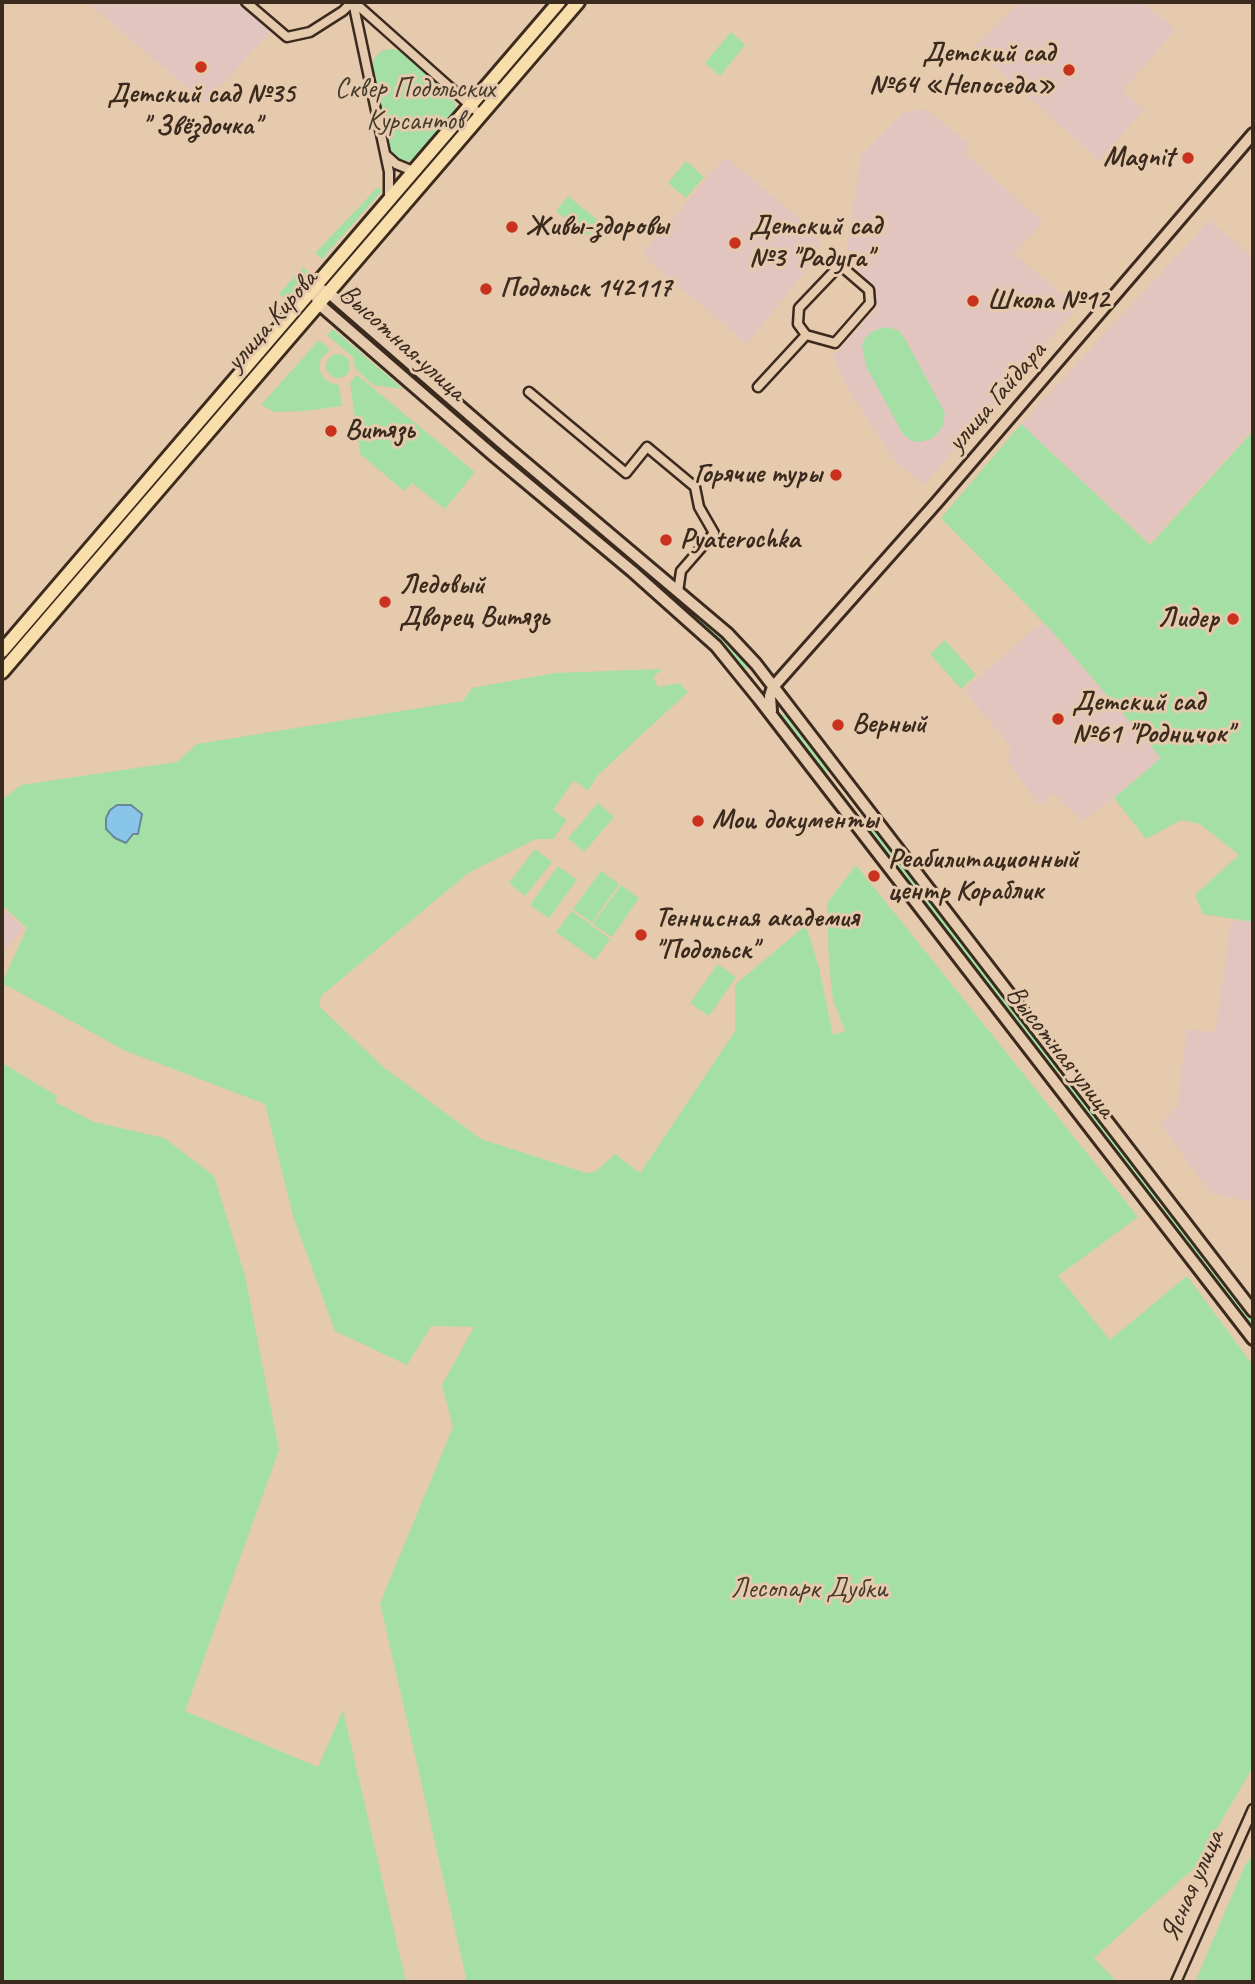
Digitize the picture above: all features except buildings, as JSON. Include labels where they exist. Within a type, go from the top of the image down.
[{"type":"main road","name":"улица Кирова","points":[[2,651],[559,2]]},
{"type":"main road","name":"улица Кирова","points":[[2,672],[578,2]]},
{"type":"street","points":[[246,2],[287,37],[310,32],[353,2]]},
{"type":"street","points":[[353,2],[481,115]]},
{"type":"street","points":[[353,2],[389,172],[389,199]]},
{"type":"street","name":"улица Гайдара","points":[[773,687],[932,508],[1253,134]]},
{"type":"street","points":[[384,152],[396,164],[413,171],[436,167]]},
{"type":"street","points":[[840,265],[869,290],[870,303],[835,343],[806,335],[798,324],[799,308],[840,265]]},
{"type":"street","name":"Высотная улица","points":[[313,287],[328,292],[727,633],[773,687],[1253,1311]]},
{"type":"street","name":"Высотная улица","points":[[313,287],[319,304],[716,646],[1253,1339]]},
{"type":"street","points":[[758,387],[806,335]]},
{"type":"street","points":[[529,391],[626,473],[647,447],[695,487],[699,507],[714,533],[681,571],[678,592]]},
{"type":"street","points":[[493,455],[502,443]]},
{"type":"street","points":[[635,574],[644,563]]},
{"type":"street","points":[[746,682],[755,688],[773,687],[769,704],[772,715]]},
{"type":"street","points":[[831,792],[845,781]]},
{"type":"street","name":"Ясная улица","points":[[1176,1982],[1253,1809]]},
{"type":"shaded area","name":"Детский сад №35 \" Звёздочка\"","points":[[87,2],[237,2],[271,31],[205,103]]},
{"type":"shaded area","name":"Детский сад №64 «Непоседа»","points":[[1020,2],[1142,2],[1176,29],[1123,91],[1144,110],[1099,160],[973,48]]},
{"type":"shaded area","name":"Школа №12","points":[[925,109],[967,142],[968,156],[1043,222],[1014,254],[1077,307],[924,485],[894,460],[854,399],[834,361],[834,356],[876,309],[872,285],[858,270],[847,248],[861,154],[903,112]]},
{"type":"shaded area","name":"Детский сад №3 \"Радуга\"","points":[[725,157],[818,233],[820,253],[747,344],[650,263],[644,252]]},
{"type":"shaded area","points":[[1210,220],[1253,258],[1253,429],[1150,543],[1021,424]]},
{"type":"shaded area","name":"Детский сад №61 \"Родничок\"","points":[[1043,621],[1161,758],[1114,798],[1081,821],[1054,794],[1039,805],[1008,762],[1011,748],[964,690]]},
{"type":"shaded area","points":[[2,909],[24,928],[2,954]]},
{"type":"shaded area","points":[[1231,920],[1253,922],[1253,1202],[1210,1193],[1160,1123],[1177,1107],[1187,1028],[1215,1033]]},
{"type":"green space","points":[[731,32],[745,45],[720,76],[705,63]]},
{"type":"green space","name":"Сквер Подольских Курсантов","points":[[394,49],[405,53],[453,95],[456,110],[413,160],[403,162],[394,157],[390,150],[372,65],[375,57],[383,50]]},
{"type":"green space","points":[[686,161],[704,177],[686,198],[668,183]]},
{"type":"green space","points":[[378,187],[382,191],[322,259],[315,253]]},
{"type":"green space","points":[[568,196],[599,221],[588,236],[556,211]]},
{"type":"green space","points":[[303,267],[309,273],[287,300],[279,294]]},
{"type":"green space","points":[[347,315],[427,383],[424,387],[344,318]]},
{"type":"green space","points":[[884,327],[898,330],[905,339],[945,413],[943,426],[933,438],[921,442],[912,441],[903,434],[866,366],[862,346],[865,338]]},
{"type":"green space","points":[[333,329],[403,389],[373,385],[355,368],[353,357],[327,335]]},
{"type":"green space","points":[[319,340],[330,350],[321,358],[319,368],[330,383],[339,385],[342,406],[275,412],[261,405]]},
{"type":"green space","points":[[338,354],[346,358],[350,366],[346,374],[338,378],[330,374],[326,366],[330,358]]},
{"type":"green space","points":[[357,375],[475,472],[445,509],[412,483],[404,491],[360,454],[350,383]]},
{"type":"green space","points":[[432,388],[490,439],[490,442],[487,443],[429,391]]},
{"type":"green space","points":[[1021,424],[1150,545],[1253,431],[1253,922],[1203,914],[1195,895],[1239,855],[1200,824],[1181,820],[1146,839],[1114,798],[1161,758],[1051,630],[941,518]]},
{"type":"green space","points":[[507,452],[632,558],[631,561],[628,562],[504,456],[503,453]]},
{"type":"green space","points":[[650,572],[720,635],[749,666],[744,670],[716,639],[646,577]]},
{"type":"green space","points":[[945,640],[976,675],[961,689],[930,654]]},
{"type":"green space","name":"Лесопарк Дубки","points":[[662,669],[653,677],[658,687],[679,683],[688,692],[598,775],[588,791],[574,780],[553,810],[567,820],[553,839],[536,839],[468,873],[321,996],[319,1006],[383,1067],[481,1139],[586,1173],[595,1172],[615,1154],[640,1173],[735,1031],[735,985],[806,925],[819,968],[833,1035],[845,1031],[833,1000],[827,903],[856,865],[1138,1217],[1058,1276],[1110,1340],[1187,1276],[1253,1365],[1253,1767],[1194,1868],[1094,1958],[1117,1982],[467,1982],[380,1603],[453,1427],[442,1385],[474,1327],[431,1326],[407,1365],[335,1331],[293,1216],[265,1104],[126,1051],[2,983],[27,928],[2,905],[2,800],[21,785],[177,762],[197,744],[463,701],[472,688],[555,673]]},
{"type":"green space","points":[[782,714],[788,715],[828,767],[828,772],[822,772],[782,720]]},
{"type":"green space","points":[[598,803],[614,817],[584,852],[568,838]]},
{"type":"green space","points":[[869,822],[1060,1070],[1055,1074],[864,825]]},
{"type":"green space","points":[[535,849],[552,862],[525,896],[509,883]]},
{"type":"green space","points":[[558,866],[577,880],[549,918],[530,905]]},
{"type":"green space","points":[[601,871],[619,884],[592,923],[573,909]]},
{"type":"green space","points":[[621,885],[639,898],[612,937],[593,924]]},
{"type":"green space","points":[[572,911],[610,939],[595,960],[556,932]]},
{"type":"green space","points":[[718,964],[736,977],[709,1016],[690,1003]]},
{"type":"green space","points":[[2,1063],[57,1096],[55,1102],[94,1122],[164,1138],[214,1176],[245,1276],[279,1450],[185,1711],[318,1767],[343,1710],[406,1982],[2,1982]]},
{"type":"green space","points":[[1064,1076],[1160,1200],[1155,1204],[1060,1079]]},
{"type":"green space","points":[[1164,1205],[1253,1320],[1253,1331],[1159,1209]]},
{"type":"green space","points":[[1253,1855],[1253,1982],[1195,1982],[1245,1865]]},
{"type":"water","points":[[117,805],[131,805],[142,814],[138,834],[133,834],[126,843],[115,838],[106,829],[106,818],[110,810]]},
{"type":"place","name":"Детский сад №35 \" Звёздочка\"","points":[[201,67]]},
{"type":"place","name":"Детский сад №64 «Непоседа»","points":[[1069,70]]},
{"type":"place","name":"Magnit","points":[[1188,158]]},
{"type":"place","name":"Живы-здоровы","points":[[512,227]]},
{"type":"place","name":"Детский сад №3 \"Радуга\"","points":[[735,243]]},
{"type":"place","name":"Подольск 142117","points":[[486,289]]},
{"type":"place","name":"Школа №12","points":[[973,301]]},
{"type":"place","name":"Витязь","points":[[331,431]]},
{"type":"place","name":"Горячие туры","points":[[836,475]]},
{"type":"place","name":"Pyaterochka","points":[[666,540]]},
{"type":"place","name":"Ледовый Дворец Витязь","points":[[385,602]]},
{"type":"place","name":"Лидер","points":[[1233,619]]},
{"type":"place","name":"Детский сад №61 \"Родничок\"","points":[[1058,719]]},
{"type":"place","name":"Верный","points":[[838,725]]},
{"type":"place","name":"Мои документы","points":[[698,821]]},
{"type":"place","name":"Реабилитационный центр Кораблик","points":[[874,876]]},
{"type":"place","name":"Теннисная академия \"Подольск\"","points":[[641,935]]}]
